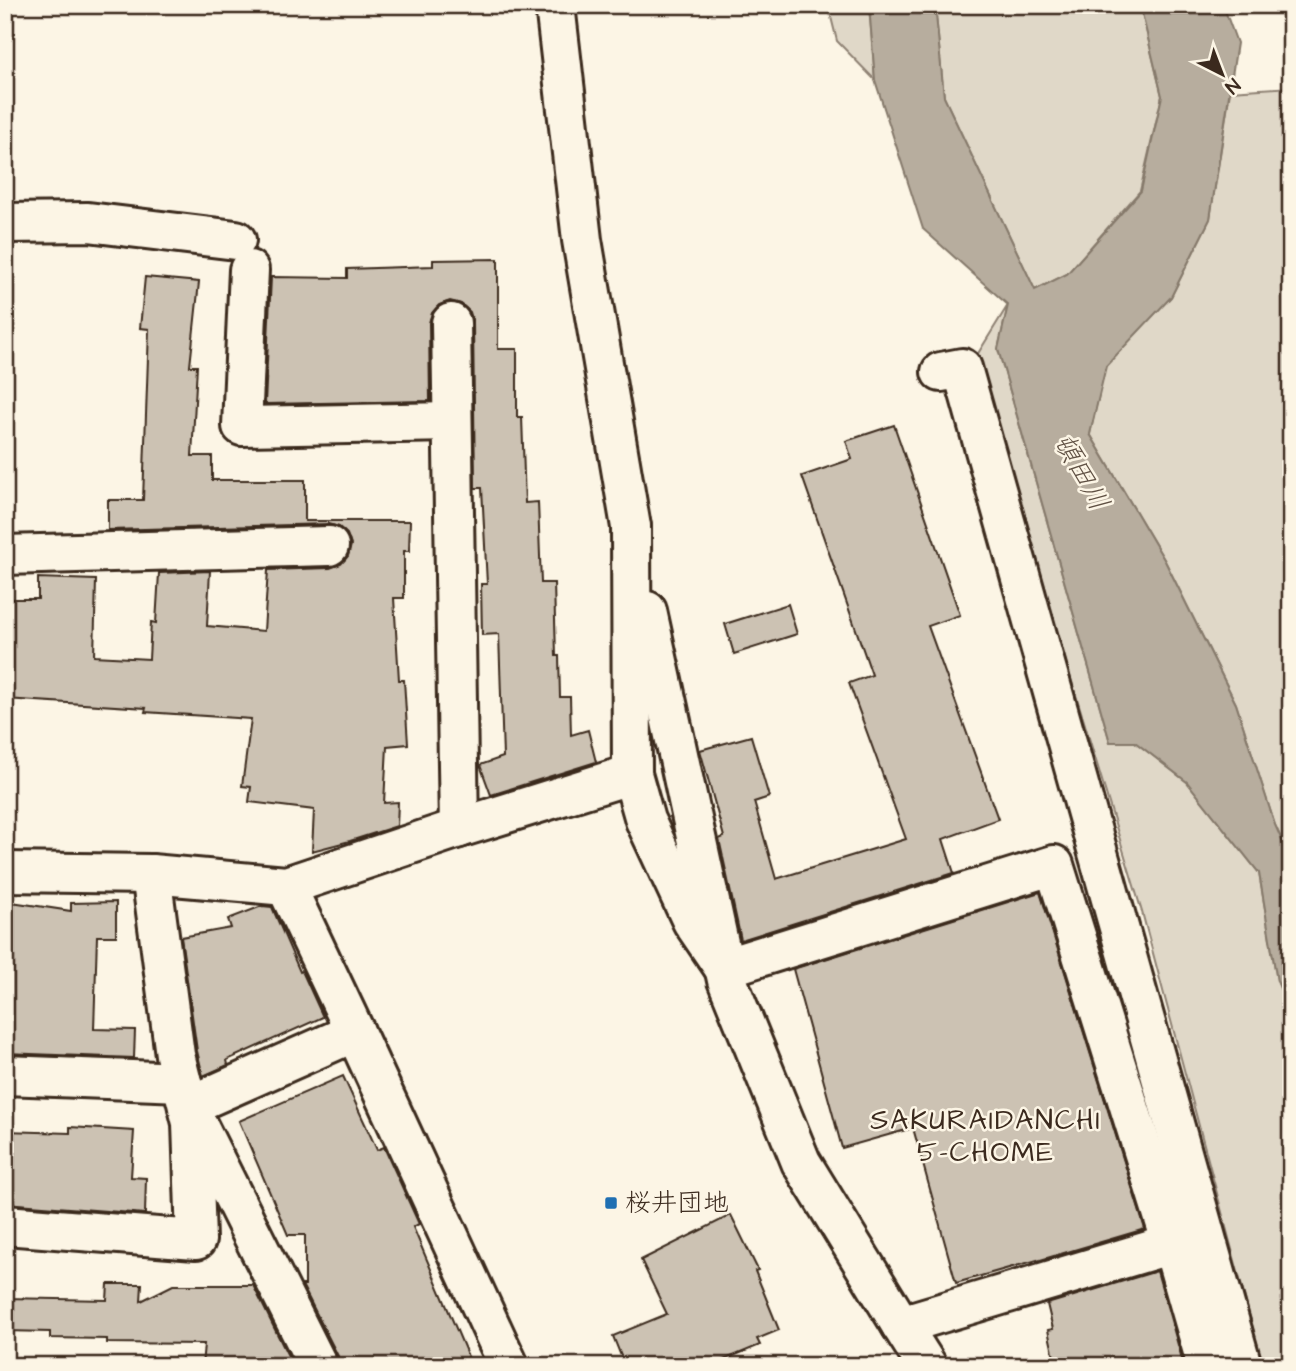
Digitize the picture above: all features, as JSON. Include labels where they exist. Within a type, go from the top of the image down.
[{"type":"street","points":[[555,5],[582,240],[631,527],[645,605],[727,980],[802,1162],[927,1366]]},
{"type":"street","points":[[5,223],[88,222],[243,255],[242,426],[452,422]]},
{"type":"street","points":[[451,323],[459,828]]},
{"type":"street","points":[[941,372],[962,368],[1242,1366]]},
{"type":"street","points":[[631,527],[632,774],[645,820],[692,921],[724,968]]},
{"type":"street","points":[[5,555],[329,546]]},
{"type":"street","points":[[5,872],[151,874],[286,886],[632,774]]},
{"type":"street","points":[[724,968],[1054,865],[1172,1244],[1207,1366]]},
{"type":"street","points":[[5,1225],[197,1240],[192,1123],[175,1055],[151,874]]},
{"type":"street","points":[[286,886],[509,1366]]},
{"type":"street","points":[[5,1075],[185,1094],[355,1032]]},
{"type":"street","points":[[185,1094],[318,1366]]},
{"type":"street","points":[[901,1325],[1172,1244]]},
{"type":"shaded area","points":[[828,5],[869,5],[875,80],[837,41]]},
{"type":"shaded area","points":[[935,5],[1140,5],[1162,96],[1140,191],[1067,274],[1035,290],[944,97]]},
{"type":"shaded area","points":[[1291,87],[1291,861],[1275,825],[1236,704],[1165,561],[1090,434],[1105,366],[1171,297],[1210,219],[1230,91]]},
{"type":"shaded area","points":[[1008,305],[998,349],[1110,742],[1135,742],[1187,782],[1259,873],[1277,981],[1291,1013],[1291,1366],[1263,1366],[1142,912],[974,360]]},
{"type":"water","name":"頓田川","points":[[869,5],[935,5],[944,97],[1035,290],[1067,274],[1141,191],[1162,96],[1140,5],[1223,5],[1237,43],[1210,219],[1171,297],[1106,366],[1090,434],[1165,561],[1236,704],[1275,825],[1291,861],[1291,1013],[1277,981],[1259,873],[1187,782],[1135,742],[1110,742],[998,349],[1008,305],[923,229],[875,80]]},
{"type":"building","points":[[498,259],[498,349],[517,349],[517,417],[522,417],[525,503],[538,502],[541,583],[554,583],[560,697],[570,697],[571,735],[588,730],[596,762],[491,795],[480,765],[503,757],[499,634],[482,635],[481,584],[487,584],[482,488],[475,488],[473,323],[470,312],[461,304],[450,301],[439,305],[432,313],[429,323],[430,401],[265,404],[271,277],[347,278],[347,269],[433,266],[433,260]]},
{"type":"building","points":[[145,277],[199,282],[190,366],[197,366],[192,456],[212,456],[212,480],[305,480],[305,521],[410,521],[409,551],[404,551],[404,598],[394,598],[399,680],[404,680],[408,744],[387,746],[384,803],[398,802],[397,826],[312,851],[314,810],[249,802],[251,787],[242,786],[251,719],[145,712],[146,708],[5,699],[5,599],[38,599],[38,578],[96,580],[94,656],[149,659],[151,622],[156,623],[159,573],[210,571],[207,626],[264,631],[268,570],[330,568],[341,564],[348,556],[351,545],[347,534],[339,527],[328,524],[108,530],[108,500],[143,500],[149,329],[140,328]]},
{"type":"building","points":[[894,425],[960,615],[928,626],[998,819],[943,839],[954,873],[741,940],[719,839],[724,837],[700,750],[751,736],[769,797],[754,802],[776,879],[906,839],[849,683],[872,675],[802,476],[852,459],[846,441]]},
{"type":"building","points":[[788,604],[797,634],[734,654],[725,624]]},
{"type":"building","points":[[1040,892],[1145,1229],[956,1283],[913,1128],[842,1148],[793,969]]},
{"type":"building","points":[[5,901],[71,911],[71,903],[116,902],[116,936],[97,936],[94,1029],[135,1030],[134,1058],[5,1053]]},
{"type":"building","points":[[262,906],[272,907],[323,1017],[227,1060],[228,1065],[203,1076],[181,937],[231,928],[228,919]]},
{"type":"building","points":[[343,1076],[377,1150],[384,1147],[419,1224],[413,1227],[472,1366],[340,1366],[338,1356],[302,1285],[305,1285],[305,1235],[288,1235],[239,1121]]},
{"type":"building","points":[[70,1127],[134,1131],[131,1177],[146,1178],[145,1214],[5,1203],[5,1131],[70,1133]]},
{"type":"building","points":[[731,1215],[758,1270],[755,1271],[779,1330],[757,1339],[760,1345],[709,1366],[625,1366],[613,1336],[667,1314],[641,1260]]},
{"type":"building","points":[[1157,1271],[1184,1366],[1056,1366],[1048,1330],[1053,1329],[1047,1304]]},
{"type":"building","points":[[108,1284],[142,1284],[141,1301],[173,1285],[253,1285],[293,1366],[202,1366],[204,1344],[107,1343],[107,1339],[50,1338],[50,1332],[5,1331],[5,1298],[107,1300]]},
{"type":"place","name":"桜井団地","points":[[611,1203]]},
{"type":"district","name":"SAKURAIDANCHI 5-CHOME","points":[[986,1136]]}]
